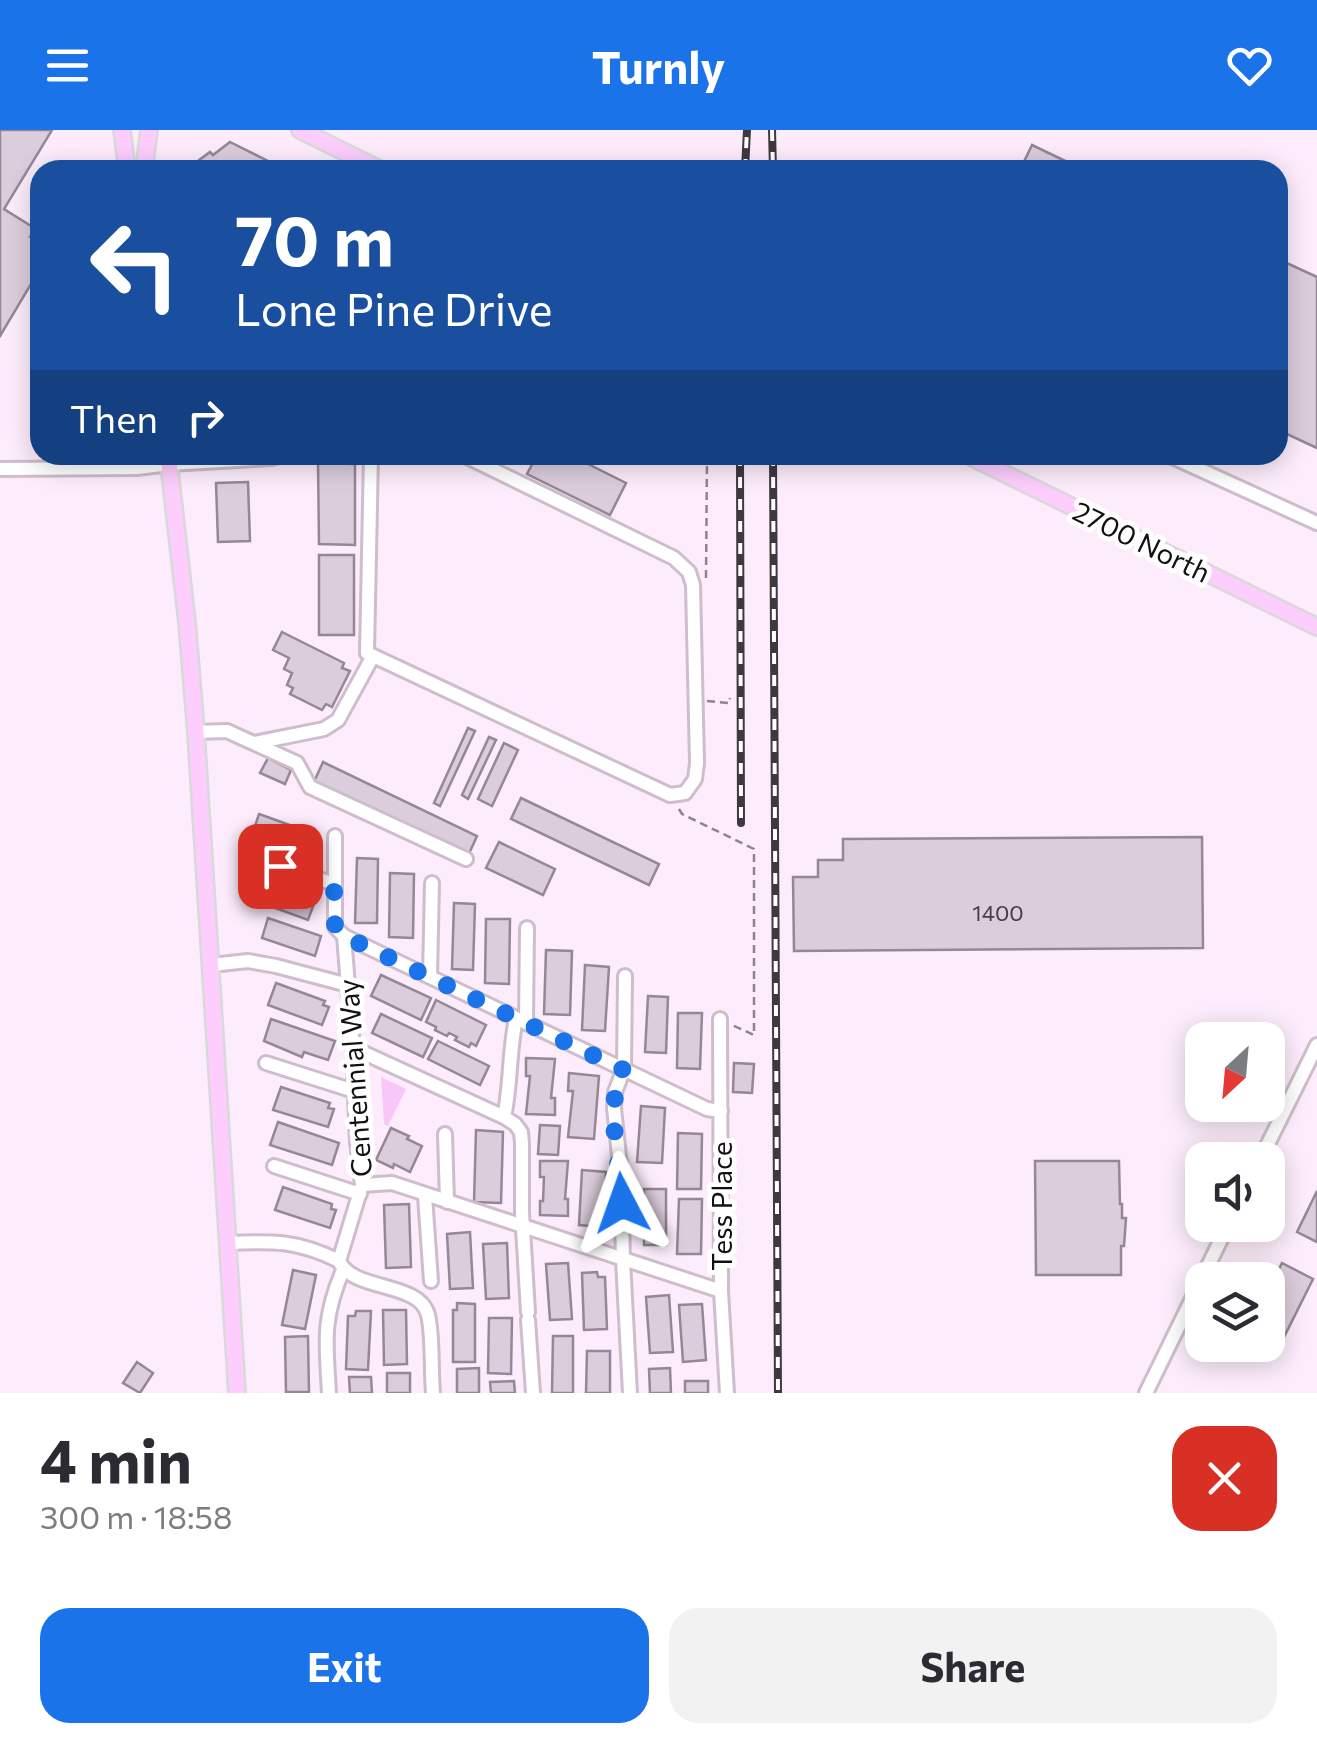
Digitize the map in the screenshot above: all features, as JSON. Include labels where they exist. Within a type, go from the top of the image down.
[{"type":"main road","points":[[122,130],[126,160]]},
{"type":"main road","points":[[145,160],[149,130]]},
{"type":"main road","points":[[300,130],[361,160]]},
{"type":"main road","points":[[169,465],[196,732],[238,1393]]},
{"type":"main road","name":"2700 North","points":[[986,465],[1317,628]]},
{"type":"street","points":[[0,469],[147,465]]},
{"type":"street","points":[[371,465],[367,654],[670,794],[681,795],[694,784],[697,748],[693,585],[689,572],[674,558],[483,465]]},
{"type":"street","points":[[1190,465],[1317,523]]},
{"type":"street","points":[[254,743],[324,729],[338,720],[373,656]]},
{"type":"street","points":[[196,732],[227,731],[297,763],[310,787],[466,859]]},
{"type":"street","name":"Centennial Way","points":[[329,1393],[327,1316],[361,1189],[344,936],[335,927],[334,836]]},
{"type":"street","points":[[253,857],[334,884]]},
{"type":"street","points":[[430,976],[432,883]]},
{"type":"street","points":[[504,1117],[512,1040],[521,1021],[527,928]]},
{"type":"street","points":[[344,936],[708,1109],[721,1111]]},
{"type":"street","points":[[211,965],[248,961],[348,985]]},
{"type":"street","points":[[625,976],[624,1070],[614,1108],[621,1175],[630,1393]]},
{"type":"street","name":"Tess Place","points":[[720,1019],[722,1291],[727,1393]]},
{"type":"street","points":[[1269,1142],[1317,1045]]},
{"type":"street","points":[[353,1048],[504,1117],[521,1132],[533,1393]]},
{"type":"street","points":[[266,1062],[354,1091]]},
{"type":"street","points":[[445,1134],[447,1202]]},
{"type":"street","points":[[274,1166],[361,1189],[392,1183],[722,1291]]},
{"type":"street","points":[[425,1196],[431,1282]]},
{"type":"street","points":[[1146,1393],[1220,1242]]},
{"type":"street","points":[[228,1244],[296,1243],[418,1298],[428,1312],[432,1393]]},
{"type":"path","points":[[706,465],[706,586]]},
{"type":"path","points":[[706,701],[729,703],[730,698]]},
{"type":"path","points":[[678,808],[682,814],[754,849],[754,1035]]},
{"type":"shaded area","points":[[381,1077],[406,1089],[388,1126],[384,1124]]},
{"type":"building","points":[[0,130],[52,130],[34,160],[30,160],[4,209],[30,225],[30,286],[0,336]]},
{"type":"building","points":[[230,142],[266,160],[199,160],[210,152],[213,155]]},
{"type":"building","points":[[1032,145],[1063,160],[1025,160]]},
{"type":"building","points":[[1288,264],[1317,277],[1317,448],[1288,435]]},
{"type":"building","points":[[318,465],[355,465],[355,545],[319,544]]},
{"type":"building","points":[[532,465],[590,465],[626,483],[610,515],[527,474]]},
{"type":"building","points":[[248,482],[250,541],[218,542],[216,483]]},
{"type":"building","points":[[319,555],[354,555],[354,635],[319,635]]},
{"type":"building","points":[[282,632],[344,663],[342,668],[350,671],[332,707],[326,704],[322,710],[290,694],[293,688],[287,685],[292,673],[284,669],[289,658],[273,650]]},
{"type":"building","points":[[468,728],[475,731],[440,806],[434,803]]},
{"type":"building","points":[[489,737],[496,740],[468,799],[462,795]]},
{"type":"building","points":[[504,743],[518,750],[492,806],[478,799]]},
{"type":"building","points":[[268,758],[291,770],[285,784],[260,773]]},
{"type":"building","points":[[323,762],[477,836],[467,858],[313,784]]},
{"type":"building","points":[[521,798],[659,864],[649,885],[511,819]]},
{"type":"building","points":[[259,814],[312,833],[304,854],[252,835]]},
{"type":"building","points":[[1202,837],[1203,948],[794,951],[793,877],[818,877],[818,860],[843,860],[843,839]]},
{"type":"building","points":[[499,842],[555,869],[543,895],[486,868]]},
{"type":"building","points":[[357,858],[378,859],[377,923],[355,923]]},
{"type":"building","points":[[390,873],[414,874],[413,938],[389,937]]},
{"type":"building","points":[[264,879],[316,898],[308,920],[256,901]]},
{"type":"building","points":[[454,903],[475,904],[473,970],[452,969]]},
{"type":"building","points":[[268,918],[321,936],[315,956],[262,938]]},
{"type":"building","points":[[486,919],[510,919],[509,984],[485,983]]},
{"type":"building","points":[[546,950],[572,951],[570,1015],[544,1014]]},
{"type":"building","points":[[585,965],[609,967],[605,1031],[582,1030]]},
{"type":"building","points":[[381,975],[431,998],[421,1020],[371,996]]},
{"type":"building","points":[[276,983],[325,1001],[323,1005],[329,1007],[322,1025],[268,1005]]},
{"type":"building","points":[[648,996],[668,997],[666,1053],[645,1052]]},
{"type":"building","points":[[436,1000],[486,1025],[476,1046],[471,1043],[469,1047],[426,1022]]},
{"type":"building","points":[[678,1013],[702,1013],[700,1069],[677,1068]]},
{"type":"building","points":[[381,1014],[432,1038],[423,1057],[372,1033]]},
{"type":"building","points":[[271,1019],[335,1041],[328,1060],[304,1052],[302,1057],[264,1041]]},
{"type":"building","points":[[438,1041],[489,1066],[480,1085],[428,1059]]},
{"type":"building","points":[[526,1058],[555,1059],[551,1098],[555,1098],[555,1115],[526,1114],[530,1076],[526,1076]]},
{"type":"building","points":[[734,1063],[754,1064],[752,1093],[733,1092]]},
{"type":"building","points":[[569,1073],[599,1076],[594,1139],[568,1137],[573,1091],[568,1091]]},
{"type":"building","points":[[281,1087],[330,1103],[328,1108],[334,1109],[328,1127],[273,1110]]},
{"type":"building","points":[[641,1106],[665,1108],[662,1163],[637,1162]]},
{"type":"building","points":[[278,1122],[339,1143],[332,1165],[270,1145]]},
{"type":"building","points":[[540,1125],[560,1126],[558,1155],[538,1154]]},
{"type":"building","points":[[391,1128],[422,1146],[410,1172],[376,1160]]},
{"type":"building","points":[[476,1130],[503,1132],[501,1203],[474,1202]]},
{"type":"building","points":[[678,1133],[702,1134],[701,1189],[677,1189]]},
{"type":"building","points":[[540,1161],[568,1161],[568,1216],[540,1215],[544,1177],[540,1177]]},
{"type":"building","points":[[1035,1161],[1119,1161],[1120,1204],[1122,1218],[1126,1218],[1121,1275],[1036,1275]]},
{"type":"building","points":[[582,1170],[606,1172],[602,1227],[579,1225]]},
{"type":"building","points":[[283,1187],[332,1204],[331,1209],[336,1210],[330,1228],[275,1210]]},
{"type":"building","points":[[644,1189],[666,1189],[666,1245],[644,1245]]},
{"type":"building","points":[[1317,1191],[1317,1242],[1297,1232]]},
{"type":"building","points":[[679,1199],[702,1199],[701,1254],[677,1254]]},
{"type":"building","points":[[409,1204],[411,1267],[386,1268],[384,1205]]},
{"type":"building","points":[[470,1232],[473,1288],[450,1289],[447,1234]]},
{"type":"building","points":[[507,1243],[509,1298],[486,1299],[483,1244]]},
{"type":"building","points":[[568,1263],[572,1319],[550,1320],[546,1264]]},
{"type":"building","points":[[1285,1265],[1313,1279],[1285,1335]]},
{"type":"building","points":[[293,1270],[316,1275],[305,1329],[282,1325]]},
{"type":"building","points":[[597,1272],[598,1277],[605,1277],[607,1329],[584,1330],[582,1273]]},
{"type":"building","points":[[669,1295],[673,1352],[650,1353],[646,1297]]},
{"type":"building","points":[[457,1303],[475,1304],[475,1362],[453,1362],[453,1310],[457,1310]]},
{"type":"building","points":[[702,1304],[706,1360],[683,1362],[679,1305]]},
{"type":"building","points":[[383,1310],[406,1310],[407,1364],[384,1365]]},
{"type":"building","points":[[356,1311],[371,1311],[368,1370],[346,1369],[348,1316],[355,1316]]},
{"type":"building","points":[[489,1318],[512,1318],[511,1374],[488,1373]]},
{"type":"building","points":[[308,1336],[309,1392],[286,1392],[285,1337]]},
{"type":"building","points":[[553,1336],[573,1336],[573,1393],[552,1393]]},
{"type":"building","points":[[587,1351],[610,1351],[610,1393],[586,1393]]},
{"type":"building","points":[[137,1362],[153,1373],[140,1393],[123,1383]]},
{"type":"building","points":[[479,1368],[479,1393],[457,1393],[457,1369]]},
{"type":"building","points":[[670,1368],[671,1393],[650,1393],[649,1369]]},
{"type":"building","points":[[387,1373],[410,1373],[410,1393],[387,1393]]},
{"type":"building","points":[[349,1377],[371,1377],[372,1393],[350,1393]]},
{"type":"building","points":[[514,1381],[515,1393],[491,1393],[490,1382]]},
{"type":"building","points":[[685,1381],[708,1381],[708,1393],[685,1393]]},
{"type":"railway","points":[[746,160],[747,130]]},
{"type":"railway","points":[[772,130],[773,160]]},
{"type":"railway","points":[[740,465],[741,823]]},
{"type":"railway","points":[[773,465],[778,1393]]},
{"type":"route","points":[[280,866],[334,884],[335,927],[344,936],[624,1070],[614,1108],[622,1203]]}]
